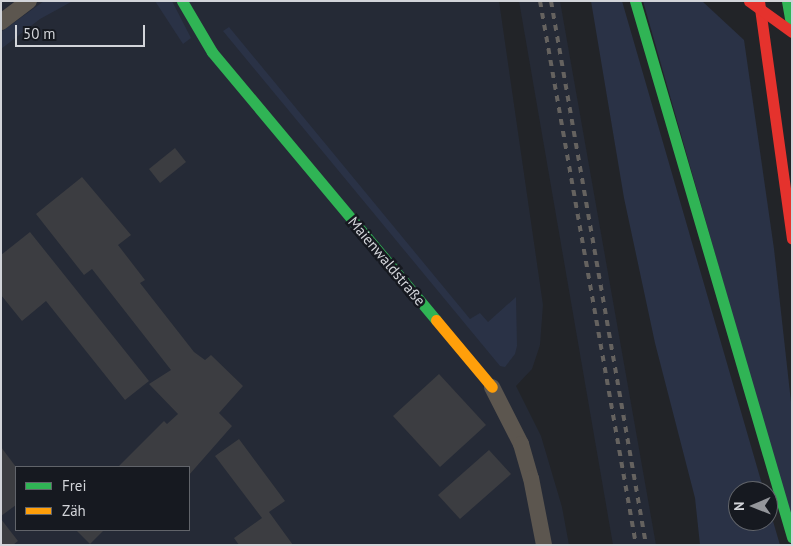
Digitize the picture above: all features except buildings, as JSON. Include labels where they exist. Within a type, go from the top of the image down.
[{"type":"main road","name":"Maienwaldstraße","points":[[182,1],[212,52],[492,387]]},
{"type":"main road","points":[[749,1],[792,30]]},
{"type":"main road","points":[[760,1],[792,239]]},
{"type":"main road","points":[[787,1],[792,30]]},
{"type":"main road","points":[[636,3],[792,537]]},
{"type":"street","points":[[1,22],[29,1]]},
{"type":"street","name":"Maienwaldstraße","points":[[492,387],[521,444],[532,478],[544,545]]},
{"type":"shaded area","points":[[1,1],[499,1],[543,305],[540,345],[532,369],[516,386],[541,436],[562,507],[569,545],[1,545]]},
{"type":"shaded area","points":[[44,1],[71,2],[40,19],[1,49],[1,32]]},
{"type":"shaded area","points":[[155,1],[172,1],[191,38],[183,44]]},
{"type":"shaded area","points":[[519,1],[560,1],[656,545],[613,545]]},
{"type":"shaded area","points":[[591,1],[622,1],[761,481],[728,481],[728,531],[776,531],[780,545],[700,545],[695,498],[655,343],[624,198]]},
{"type":"shaded area","points":[[643,1],[702,1],[744,40],[774,249],[792,411],[792,524]]},
{"type":"shaded area","points":[[229,27],[470,319],[480,313],[488,322],[516,297],[517,346],[515,354],[505,367],[500,366],[223,31]]},
{"type":"railway","points":[[540,1],[636,545]]},
{"type":"railway","points":[[551,1],[646,545]]},
{"type":"traffic: fast","points":[[182,1],[212,52],[436,320]]},
{"type":"traffic: fast","points":[[635,1],[792,537]]},
{"type":"traffic: fast","points":[[787,1],[792,29]]},
{"type":"traffic: slow","points":[[436,320],[492,387]]},
{"type":"traffic: jam","points":[[749,1],[792,32]]},
{"type":"traffic: jam","points":[[759,1],[792,239]]}]
